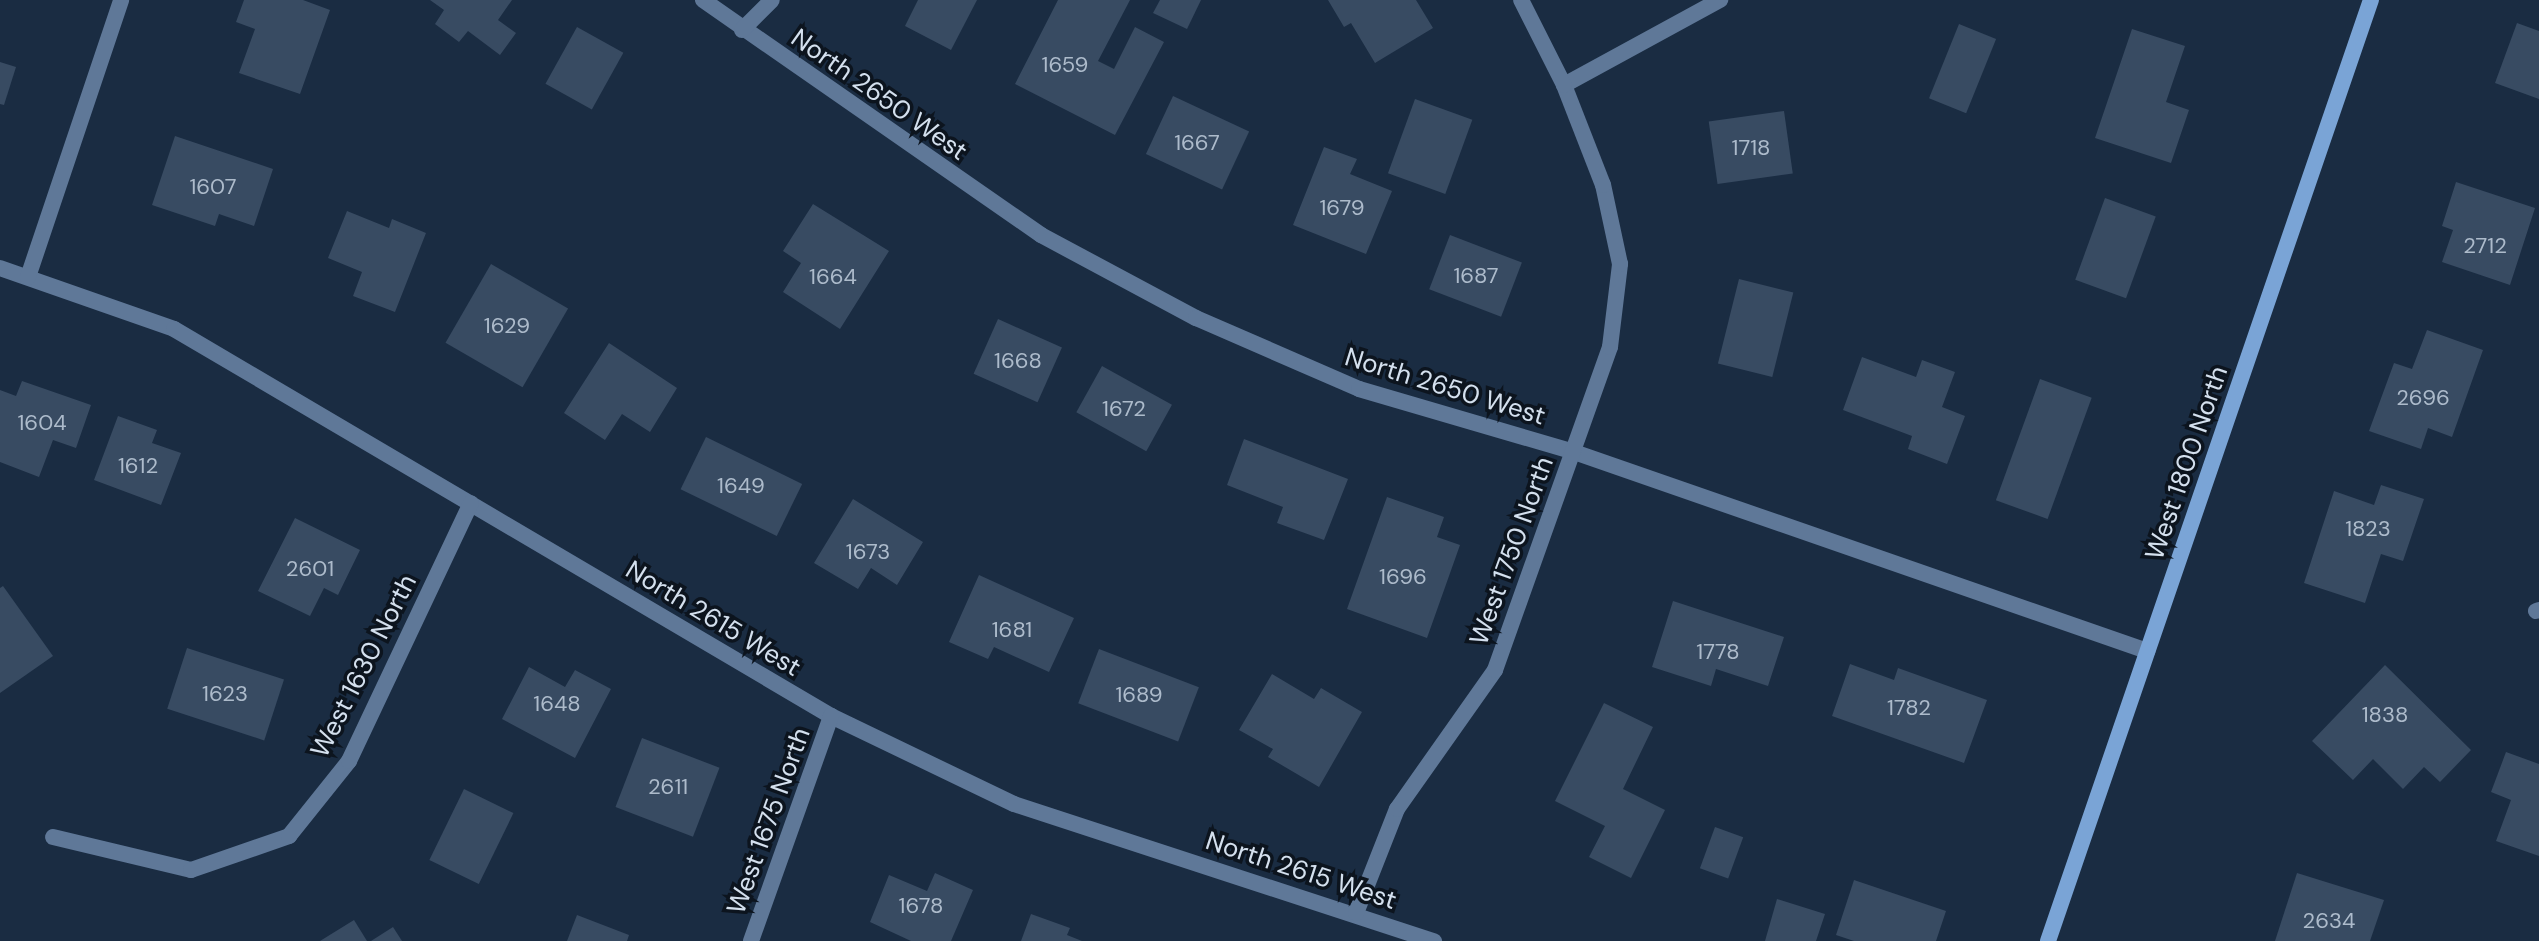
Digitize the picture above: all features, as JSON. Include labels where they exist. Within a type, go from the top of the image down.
[{"type":"main road","name":"West 1800 North","points":[[2048,941],[2371,0]]},
{"type":"street","points":[[28,277],[121,0]]},
{"type":"street","name":"North 2650 West","points":[[703,0],[1041,235],[1196,318],[1359,389],[1574,452],[2147,651]]},
{"type":"street","points":[[742,30],[772,0]]},
{"type":"street","name":"West 1750 North","points":[[1356,913],[1397,809],[1495,670],[1610,347],[1620,264],[1603,185],[1564,85],[1521,0]]},
{"type":"street","points":[[1564,85],[1720,0]]},
{"type":"street","name":"North 2615 West","points":[[0,268],[174,329],[831,716],[1014,804],[1356,913],[1434,941]]},
{"type":"street","name":"West 1630 North","points":[[53,837],[191,870],[289,836],[349,761],[471,503]]},
{"type":"street","name":"West 1675 North","points":[[751,941],[831,716]]},
{"type":"building","points":[[244,0],[303,0],[330,10],[300,94],[239,73],[255,29],[236,22]]},
{"type":"building","points":[[430,0],[512,0],[498,20],[516,33],[500,55],[468,31],[459,42],[435,24],[444,10]]},
{"type":"building","points":[[918,0],[977,0],[951,50],[905,26]]},
{"type":"building","points":[[1058,0],[1130,0],[1098,61],[1114,69],[1135,27],[1164,42],[1115,135],[1015,84]]},
{"type":"building","points":[[1160,0],[1201,0],[1187,29],[1153,13]]},
{"type":"building","points":[[1328,0],[1416,0],[1433,28],[1375,63],[1351,23],[1344,27]]},
{"type":"building","points":[[2517,23],[2539,31],[2539,99],[2495,83]]},
{"type":"building","points":[[1959,24],[1996,39],[1966,113],[1929,98]]},
{"type":"building","points":[[577,27],[623,53],[592,110],[545,84]]},
{"type":"building","points":[[2132,29],[2185,46],[2166,102],[2189,110],[2171,163],[2095,138]]},
{"type":"building","points":[[0,62],[16,67],[4,105],[0,104]]},
{"type":"building","points":[[1173,96],[1249,131],[1222,190],[1146,154]]},
{"type":"building","points":[[1415,99],[1472,120],[1445,194],[1388,173]]},
{"type":"building","points":[[1784,111],[1793,173],[1718,184],[1709,122]]},
{"type":"building","points":[[175,136],[273,169],[254,226],[219,214],[215,226],[152,205]]},
{"type":"building","points":[[1324,147],[1357,159],[1350,174],[1392,191],[1366,254],[1293,225]]},
{"type":"building","points":[[2456,182],[2535,208],[2510,285],[2442,262],[2453,230],[2442,226]]},
{"type":"building","points":[[2105,198],[2156,216],[2126,298],[2075,280]]},
{"type":"building","points":[[813,204],[889,251],[840,329],[783,292],[801,263],[783,251]]},
{"type":"building","points":[[347,211],[389,228],[392,219],[426,233],[395,312],[353,296],[362,272],[328,258]]},
{"type":"building","points":[[1450,235],[1522,263],[1501,317],[1429,289]]},
{"type":"building","points":[[491,264],[568,308],[523,387],[446,343]]},
{"type":"building","points":[[1739,279],[1793,293],[1772,377],[1718,363]]},
{"type":"building","points":[[998,319],[1062,347],[1038,402],[974,374]]},
{"type":"building","points":[[2427,330],[2483,350],[2452,437],[2428,428],[2421,449],[2369,431],[2394,363],[2412,369]]},
{"type":"building","points":[[609,343],[677,388],[650,432],[622,414],[605,440],[564,413]]},
{"type":"building","points":[[1862,357],[1916,377],[1922,360],[1955,372],[1942,407],[1965,416],[1947,464],[1908,449],[1912,436],[1843,410]]},
{"type":"building","points":[[1102,366],[1172,405],[1146,451],[1076,412]]},
{"type":"building","points":[[2040,379],[2092,398],[2048,519],[1996,500]]},
{"type":"building","points":[[22,381],[91,405],[76,448],[53,440],[39,477],[0,462],[0,390],[16,396]]},
{"type":"building","points":[[118,416],[157,430],[152,443],[181,453],[161,505],[94,480]]},
{"type":"building","points":[[706,437],[802,484],[777,536],[681,489]]},
{"type":"building","points":[[1244,439],[1348,479],[1324,540],[1277,523],[1283,507],[1227,485]]},
{"type":"building","points":[[2381,485],[2424,499],[2403,561],[2381,554],[2365,603],[2304,583],[2334,491],[2374,505]]},
{"type":"building","points":[[1387,497],[1444,517],[1437,537],[1460,545],[1427,638],[1347,609]]},
{"type":"building","points":[[853,499],[923,542],[897,585],[871,568],[858,589],[814,563]]},
{"type":"building","points":[[295,518],[360,550],[338,595],[324,588],[310,616],[258,591]]},
{"type":"building","points":[[979,575],[1074,618],[1049,672],[994,647],[988,659],[949,642]]},
{"type":"building","points":[[3,586],[53,656],[0,693],[0,588]]},
{"type":"building","points":[[1673,601],[1784,637],[1768,686],[1716,669],[1711,686],[1652,667]]},
{"type":"building","points":[[187,648],[284,680],[264,740],[167,709]]},
{"type":"building","points":[[1099,649],[1199,687],[1178,741],[1078,703]]},
{"type":"building","points":[[1850,664],[1894,680],[1898,668],[1987,700],[1964,763],[1832,716]]},
{"type":"building","points":[[2385,665],[2471,750],[2440,782],[2424,767],[2403,789],[2373,759],[2353,780],[2312,741]]},
{"type":"building","points":[[529,667],[565,687],[575,670],[611,689],[575,758],[502,719]]},
{"type":"building","points":[[1272,674],[1314,699],[1321,688],[1362,712],[1319,787],[1268,757],[1273,749],[1239,730]]},
{"type":"building","points":[[1604,703],[1653,727],[1623,789],[1665,810],[1631,878],[1589,857],[1605,826],[1555,801]]},
{"type":"building","points":[[642,738],[719,768],[693,837],[615,807]]},
{"type":"building","points":[[2506,752],[2539,764],[2539,856],[2496,841],[2511,800],[2491,792]]},
{"type":"building","points":[[464,789],[513,813],[479,884],[429,860]]},
{"type":"building","points":[[1715,827],[1743,837],[1728,879],[1700,868]]},
{"type":"building","points":[[935,873],[973,890],[951,941],[911,941],[870,922],[889,875],[927,891]]},
{"type":"building","points":[[2297,873],[2384,900],[2370,941],[2275,941]]},
{"type":"building","points":[[1854,880],[1946,911],[1936,941],[1854,941],[1836,935]]},
{"type":"building","points":[[1777,899],[1825,914],[1816,941],[1765,941]]},
{"type":"building","points":[[1031,914],[1070,928],[1067,935],[1082,941],[1021,941]]},
{"type":"building","points":[[577,915],[629,935],[627,941],[567,941]]},
{"type":"building","points":[[354,920],[367,941],[320,941]]},
{"type":"building","points":[[393,927],[402,941],[371,941]]}]
